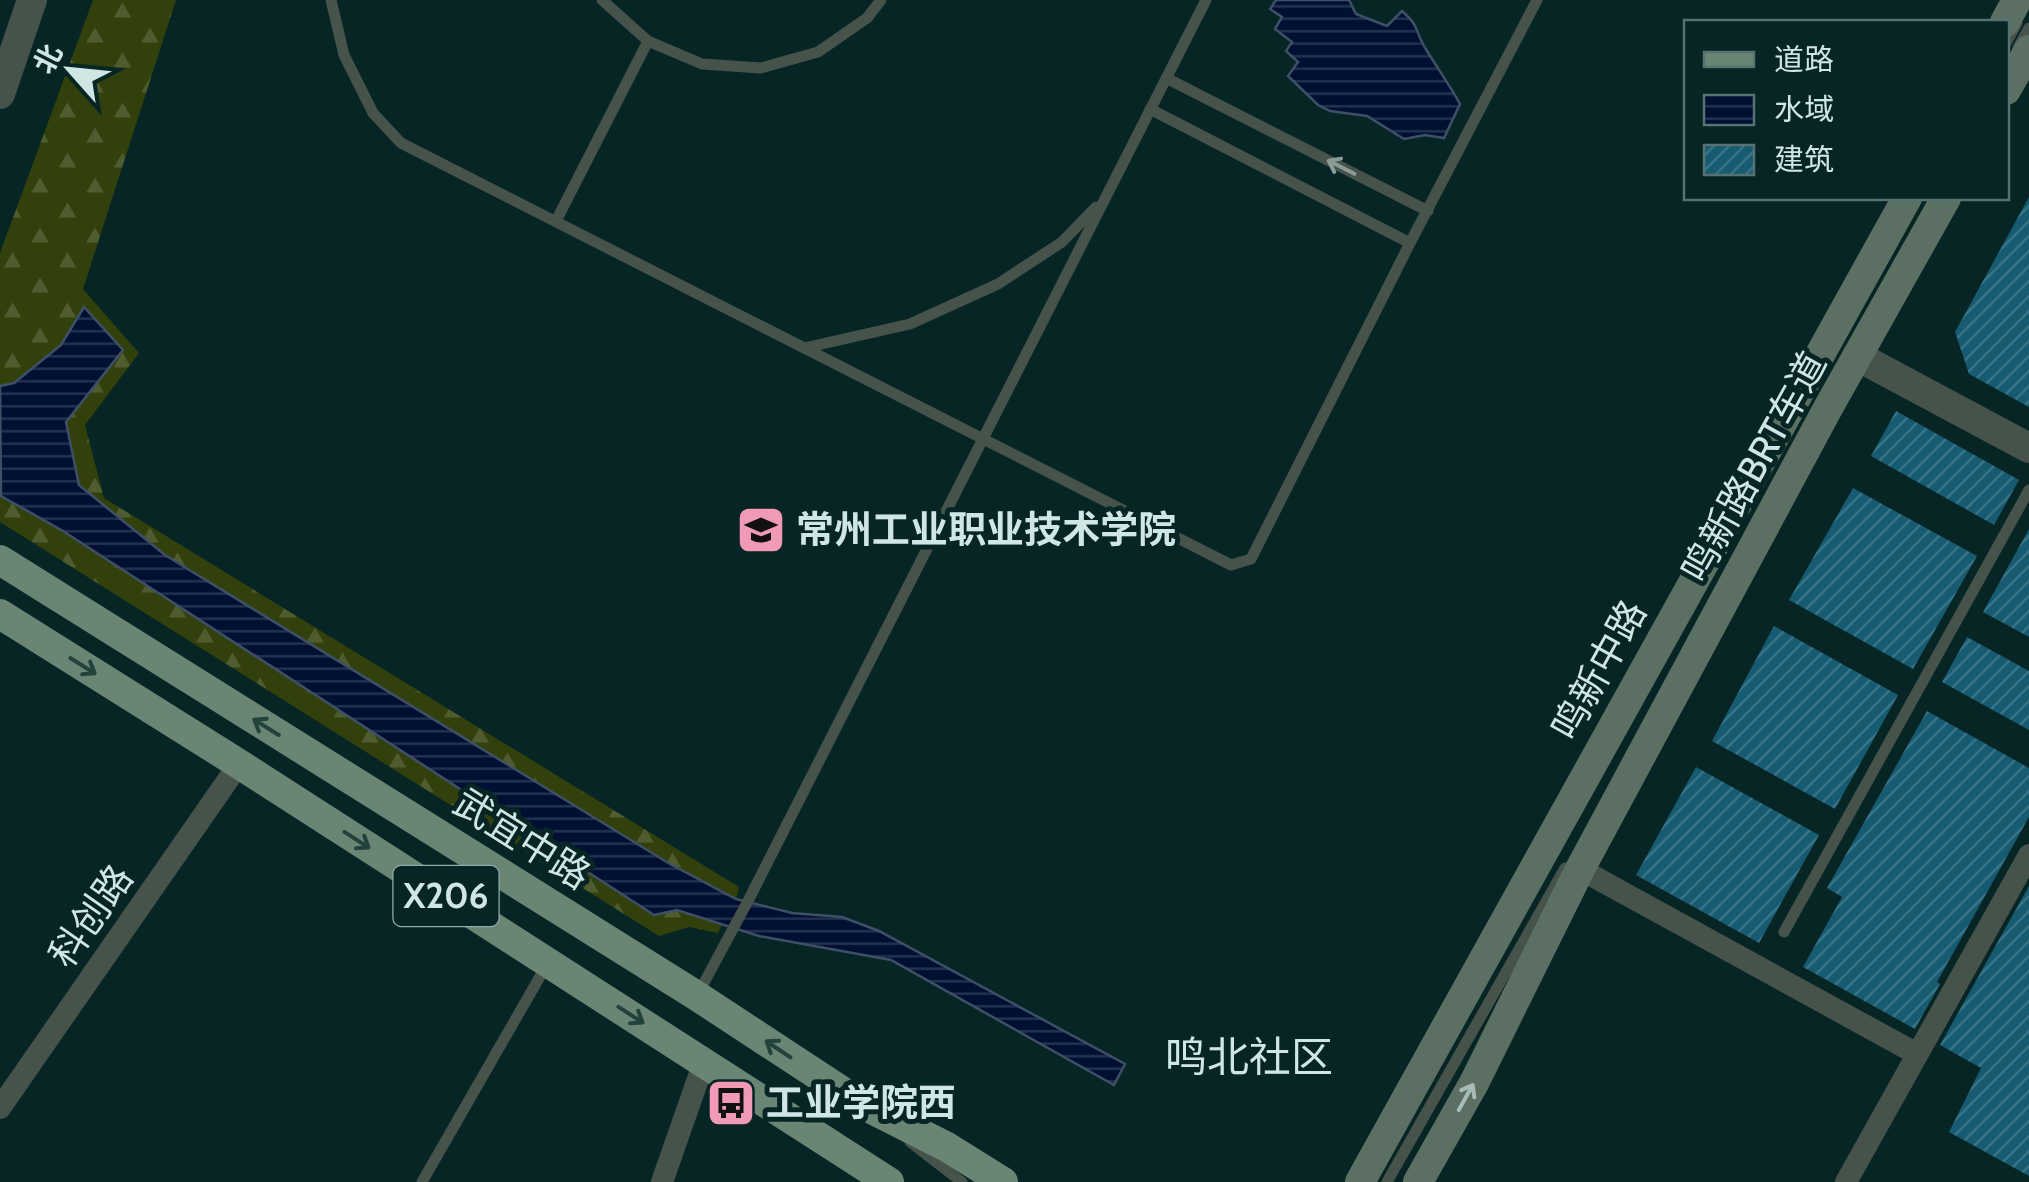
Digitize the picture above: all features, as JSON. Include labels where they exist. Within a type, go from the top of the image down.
[{"type":"main road","points":[[2009,85],[2029,50]]},
{"type":"main road","name":"鸣新中路","points":[[1360,1182],[1907,200]]},
{"type":"main road","name":"鸣新中路","points":[[1418,1182],[1474,1083],[1574,866],[1945,200]]},
{"type":"main road","name":"武宜中路","points":[[0,560],[860,1102],[946,1146],[1003,1182]]},
{"type":"main road","name":"X206","points":[[0,614],[889,1182]]},
{"type":"street","points":[[0,94],[32,0]]},
{"type":"street","points":[[1857,356],[2029,448]]},
{"type":"street","name":"科创路","points":[[0,1108],[239,764]]},
{"type":"street","points":[[1846,1182],[2029,855]]},
{"type":"street","points":[[1574,866],[1918,1054]]},
{"type":"street","points":[[662,1182],[704,1062]]},
{"type":"lane","points":[[332,0],[344,55],[373,114],[402,142],[1231,565],[1250,558],[1538,0]]},
{"type":"lane","points":[[602,0],[648,42],[702,64],[761,68],[818,52],[867,18],[881,0]]},
{"type":"lane","points":[[697,996],[1206,0]]},
{"type":"lane","points":[[2009,38],[2029,2]]},
{"type":"lane","points":[[2009,64],[2029,28]]},
{"type":"lane","points":[[556,222],[648,42]]},
{"type":"lane","points":[[1166,78],[1428,211]]},
{"type":"lane","points":[[1150,110],[1410,243]]},
{"type":"lane","points":[[804,348],[910,324],[998,284],[1062,242],[1104,199]]},
{"type":"lane","name":"鸣新路BRT车道","points":[[1600,778],[1920,200]]},
{"type":"lane","name":"鸣新路BRT车道","points":[[1587,828],[1935,200]]},
{"type":"lane","points":[[1784,932],[2029,490]]},
{"type":"lane","points":[[1376,1182],[1590,795]]},
{"type":"lane","points":[[1387,1182],[1574,866]]},
{"type":"lane","points":[[422,1182],[548,962]]},
{"type":"lane","points":[[860,1102],[962,1182]]},
{"type":"green space","points":[[93,0],[176,0],[83,289],[139,353],[85,425],[104,498],[739,887],[736,899],[670,864],[165,555],[79,485],[66,422],[123,350],[84,307],[61,345],[14,383],[0,386],[0,253]]},
{"type":"green space","points":[[0,495],[63,531],[654,915],[677,910],[722,925],[718,933],[689,927],[659,936],[0,522]]},
{"type":"water","points":[[1276,0],[1349,0],[1356,14],[1387,26],[1402,11],[1414,24],[1460,104],[1444,138],[1425,135],[1404,139],[1367,116],[1330,111],[1318,105],[1288,76],[1298,62],[1286,51],[1292,42],[1275,29],[1282,17],[1270,9]]},
{"type":"water","points":[[84,307],[123,350],[66,422],[79,485],[165,555],[670,864],[736,899],[792,913],[842,917],[879,931],[1125,1064],[1114,1085],[891,960],[759,936],[677,910],[654,915],[63,531],[1,496],[0,386],[14,383],[61,345]]},
{"type":"building","points":[[2029,197],[2029,407],[1969,374],[1955,332]]},
{"type":"building","points":[[1896,411],[2019,480],[1994,525],[1871,456]]},
{"type":"building","points":[[1853,488],[1977,556],[1913,669],[1789,600]]},
{"type":"building","points":[[2029,529],[2029,637],[1983,612]]},
{"type":"building","points":[[1774,626],[1898,695],[1835,809],[1712,741]]},
{"type":"building","points":[[1967,637],[2029,671],[2029,730],[1942,682]]},
{"type":"building","points":[[1927,711],[2029,768],[2029,817],[1915,1029],[1803,967],[1842,897],[1827,888]]},
{"type":"building","points":[[1696,767],[1819,835],[1759,943],[1636,875]]},
{"type":"building","points":[[2029,886],[2029,1176],[1949,1132],[1981,1068],[1940,1045]]},
{"type":"place","name":"常州工业职业技术学院","points":[[761,530]]},
{"type":"place","name":"工业学院西","points":[[731,1103]]},
{"type":"district","name":"鸣北社区","points":[[1249,1057]]}]
